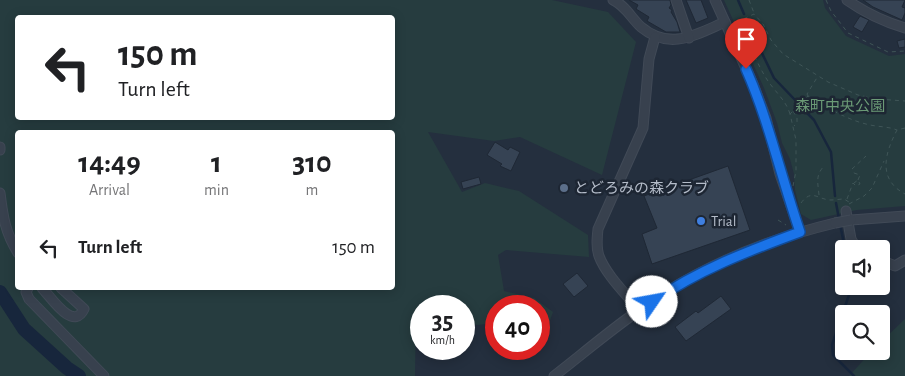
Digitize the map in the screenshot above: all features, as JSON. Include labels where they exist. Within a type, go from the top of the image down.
[{"type":"street","points":[[613,0],[630,12],[640,26],[655,37],[675,40],[689,38],[725,22]]},
{"type":"street","points":[[676,0],[689,38]]},
{"type":"street","points":[[715,0],[753,84],[766,118],[780,174],[800,232]]},
{"type":"street","points":[[847,0],[894,25],[905,28]]},
{"type":"street","points":[[639,310],[606,268],[600,256],[597,236],[605,211],[643,128],[649,59],[655,37]]},
{"type":"street","points":[[0,193],[3,222],[15,248]]},
{"type":"street","points":[[848,207],[852,240]]},
{"type":"street","points":[[554,376],[639,310],[686,280],[711,267],[800,232],[851,220],[905,216]]},
{"type":"street","points":[[890,264],[896,266],[905,260]]},
{"type":"street","points":[[27,290],[29,298],[104,376]]},
{"type":"street","points":[[44,290],[65,313],[75,318],[82,314],[84,309],[64,290]]},
{"type":"path","points":[[748,0],[754,14],[783,54],[819,76],[858,95],[877,99],[905,101]]},
{"type":"path","points":[[826,0],[831,11],[848,33],[888,52],[905,51]]},
{"type":"path","points":[[735,23],[754,14]]},
{"type":"path","points":[[739,21],[756,61],[770,84],[783,100],[792,120],[796,140],[796,171],[792,192]]},
{"type":"path","points":[[790,114],[808,96],[807,94],[819,76]]},
{"type":"path","points":[[808,96],[824,107],[865,124],[897,130],[905,128]]},
{"type":"path","points":[[793,111],[797,118],[797,123],[793,126]]},
{"type":"path","points":[[792,120],[797,118]]},
{"type":"path","points":[[858,180],[852,184],[852,190],[846,200],[848,207],[872,188],[885,160],[889,143],[897,130]]},
{"type":"path","points":[[854,183],[856,186],[859,186],[860,182],[858,180],[860,175],[853,172],[852,169],[866,156]]},
{"type":"path","points":[[885,160],[891,182],[905,194]]},
{"type":"path","points":[[818,195],[817,177],[824,166]]},
{"type":"path","points":[[798,201],[802,203],[807,196],[812,195],[830,200],[844,198],[846,200]]},
{"type":"path","points":[[778,220],[786,225]]},
{"type":"green space","points":[[0,0],[552,0],[608,12],[636,42],[602,175],[520,137],[494,141],[428,132],[462,192],[485,183],[519,191],[588,235],[589,257],[506,250],[498,255],[504,291],[521,295],[485,295],[485,324],[475,325],[475,295],[410,295],[410,360],[415,360],[415,376],[0,376]]},
{"type":"green space","name":"森町中央公園","points":[[724,0],[823,0],[825,8],[846,36],[889,56],[905,54],[905,206],[857,210],[811,220],[801,214],[790,159],[782,143],[764,88]]},
{"type":"green space","points":[[550,310],[553,312],[550,321]]},
{"type":"green space","points":[[905,319],[905,376],[849,376],[864,360],[890,360],[890,333]]},
{"type":"building","points":[[629,0],[670,0],[671,5],[669,8],[672,10],[671,12],[680,32],[666,32],[647,21],[649,17],[636,9],[638,5]]},
{"type":"building","points":[[686,0],[701,0],[708,18],[696,23]]},
{"type":"building","points":[[863,0],[905,0],[902,7],[905,8],[905,13],[902,20],[873,7]]},
{"type":"building","points":[[860,16],[869,20],[862,32],[853,27]]},
{"type":"building","points":[[905,39],[905,47],[899,48],[897,41]]},
{"type":"building","points":[[495,142],[508,150],[510,147],[520,152],[511,171],[500,166],[502,164],[487,155]]},
{"type":"building","name":"Trial","points":[[728,166],[750,230],[652,264],[642,234],[657,228],[644,196]]},
{"type":"building","points":[[479,177],[481,184],[463,189],[461,182]]},
{"type":"building","points":[[577,273],[588,286],[574,297],[563,284]]},
{"type":"building","points":[[721,296],[731,309],[686,341],[675,327],[696,311],[698,313]]},
{"type":"waterway","points":[[738,0],[744,14]]},
{"type":"waterway","points":[[747,22],[774,78],[797,102]]},
{"type":"waterway","points":[[802,108],[814,120],[831,152],[835,196]]},
{"type":"waterway","points":[[836,203],[839,219]]},
{"type":"waterway","points":[[840,224],[843,240]]},
{"type":"waterway","points":[[0,292],[24,329],[67,368],[79,376]]},
{"type":"waterway","points":[[849,295],[832,345],[833,355],[854,376]]},
{"type":"place","name":"とどろみの森クラブ","points":[[564,188]]},
{"type":"place","name":"Trial","points":[[701,221]]},
{"type":"route","points":[[652,302],[686,280],[711,267],[800,232],[780,174],[766,118],[746,69]]}]
